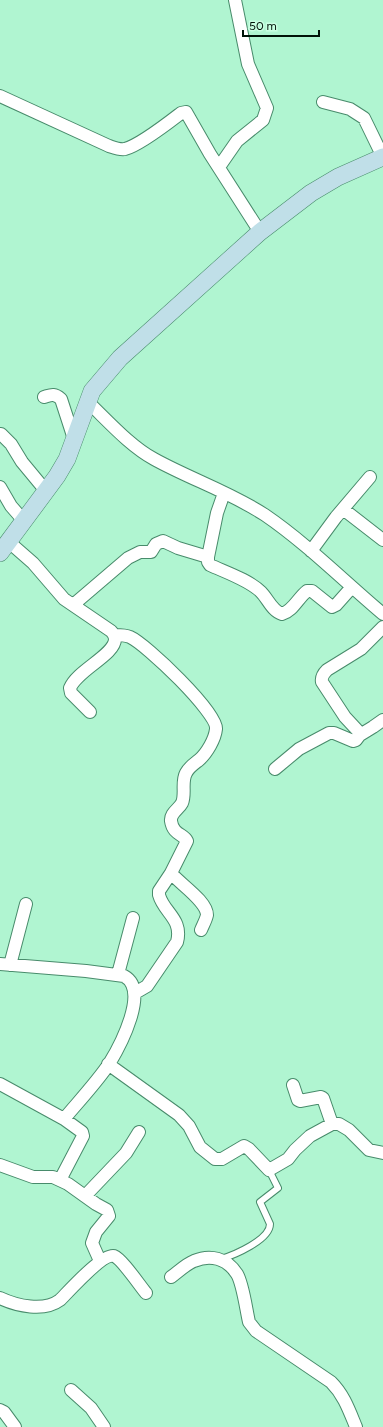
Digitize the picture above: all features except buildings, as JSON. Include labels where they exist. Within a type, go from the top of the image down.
[{"type":"street","points":[[219,167],[237,141],[263,120],[266,108],[248,64],[235,0]]},
{"type":"street","points":[[0,96],[119,149],[126,149],[146,138],[181,113],[186,112],[260,232]]},
{"type":"street","points":[[90,712],[71,693],[70,688],[76,678],[110,650],[116,640],[114,635],[111,631],[60,597],[33,563],[4,548],[57,476],[67,459],[92,391],[120,358],[260,232],[311,193],[338,177],[383,157],[364,118],[350,109],[323,102]]},
{"type":"street","points":[[44,397],[53,394],[61,399],[74,439]]},
{"type":"street","points":[[88,402],[132,444],[148,456],[242,501],[265,515],[311,551],[383,614]]},
{"type":"street","points":[[1,434],[11,444],[22,462],[46,491]]},
{"type":"street","points":[[311,551],[343,508],[370,477]]},
{"type":"street","points":[[0,487],[11,506],[24,521]]},
{"type":"street","points":[[224,493],[217,513],[208,558],[210,565],[252,585],[259,590],[275,610],[282,614],[291,609],[307,591],[312,591],[332,607],[336,605],[352,587]]},
{"type":"street","points":[[343,508],[383,540]]},
{"type":"street","points":[[73,605],[128,558],[140,552],[151,552],[156,544],[163,541],[178,548],[208,558]]},
{"type":"street","points":[[360,735],[322,682],[323,674],[361,649],[383,627]]},
{"type":"street","points":[[114,635],[129,637],[147,648],[182,681],[216,723],[214,737],[206,753],[186,772],[183,780],[182,801],[171,821],[175,831],[186,839],[187,842],[171,873],[159,891],[159,895],[178,926],[179,934],[177,942],[147,986],[135,993]]},
{"type":"street","points":[[275,769],[300,749],[329,733],[334,732],[353,741],[383,720]]},
{"type":"street","points":[[171,873],[202,902],[206,910],[207,917],[201,930]]},
{"type":"street","points":[[26,904],[5,964],[118,974],[129,978],[135,993],[133,1012],[130,1021],[108,1064],[64,1119]]},
{"type":"street","points":[[118,974],[132,918]]},
{"type":"street","points":[[108,1064],[179,1114],[189,1126],[200,1147],[216,1159],[222,1160],[244,1146],[249,1149],[269,1170],[288,1159],[294,1150],[310,1136],[332,1124],[339,1124],[349,1130],[369,1150],[383,1153]]},
{"type":"street","points":[[0,1084],[64,1119],[82,1132],[83,1136],[60,1180]]},
{"type":"street","points":[[293,1085],[298,1100],[300,1101],[323,1098],[332,1124]]},
{"type":"street","points":[[85,1196],[126,1153],[139,1132]]},
{"type":"street","points":[[0,1164],[33,1177],[53,1177],[60,1180],[107,1210],[109,1213],[108,1218],[96,1232],[92,1243],[100,1261]]},
{"type":"street","points":[[0,1298],[6,1301],[35,1307],[52,1304],[60,1300],[100,1261],[110,1256],[115,1257],[121,1262],[146,1293]]},
{"type":"street","points":[[171,1277],[195,1260],[210,1257],[221,1259],[234,1270],[238,1277],[249,1322],[256,1331],[331,1382],[345,1400],[356,1427]]},
{"type":"street","points":[[71,1390],[91,1408],[104,1427]]},
{"type":"street","points":[[0,1410],[4,1412],[15,1427]]},
{"type":"lane","points":[[221,1259],[242,1251],[264,1236],[270,1228],[270,1224],[260,1205],[261,1201],[278,1188],[269,1170]]}]
